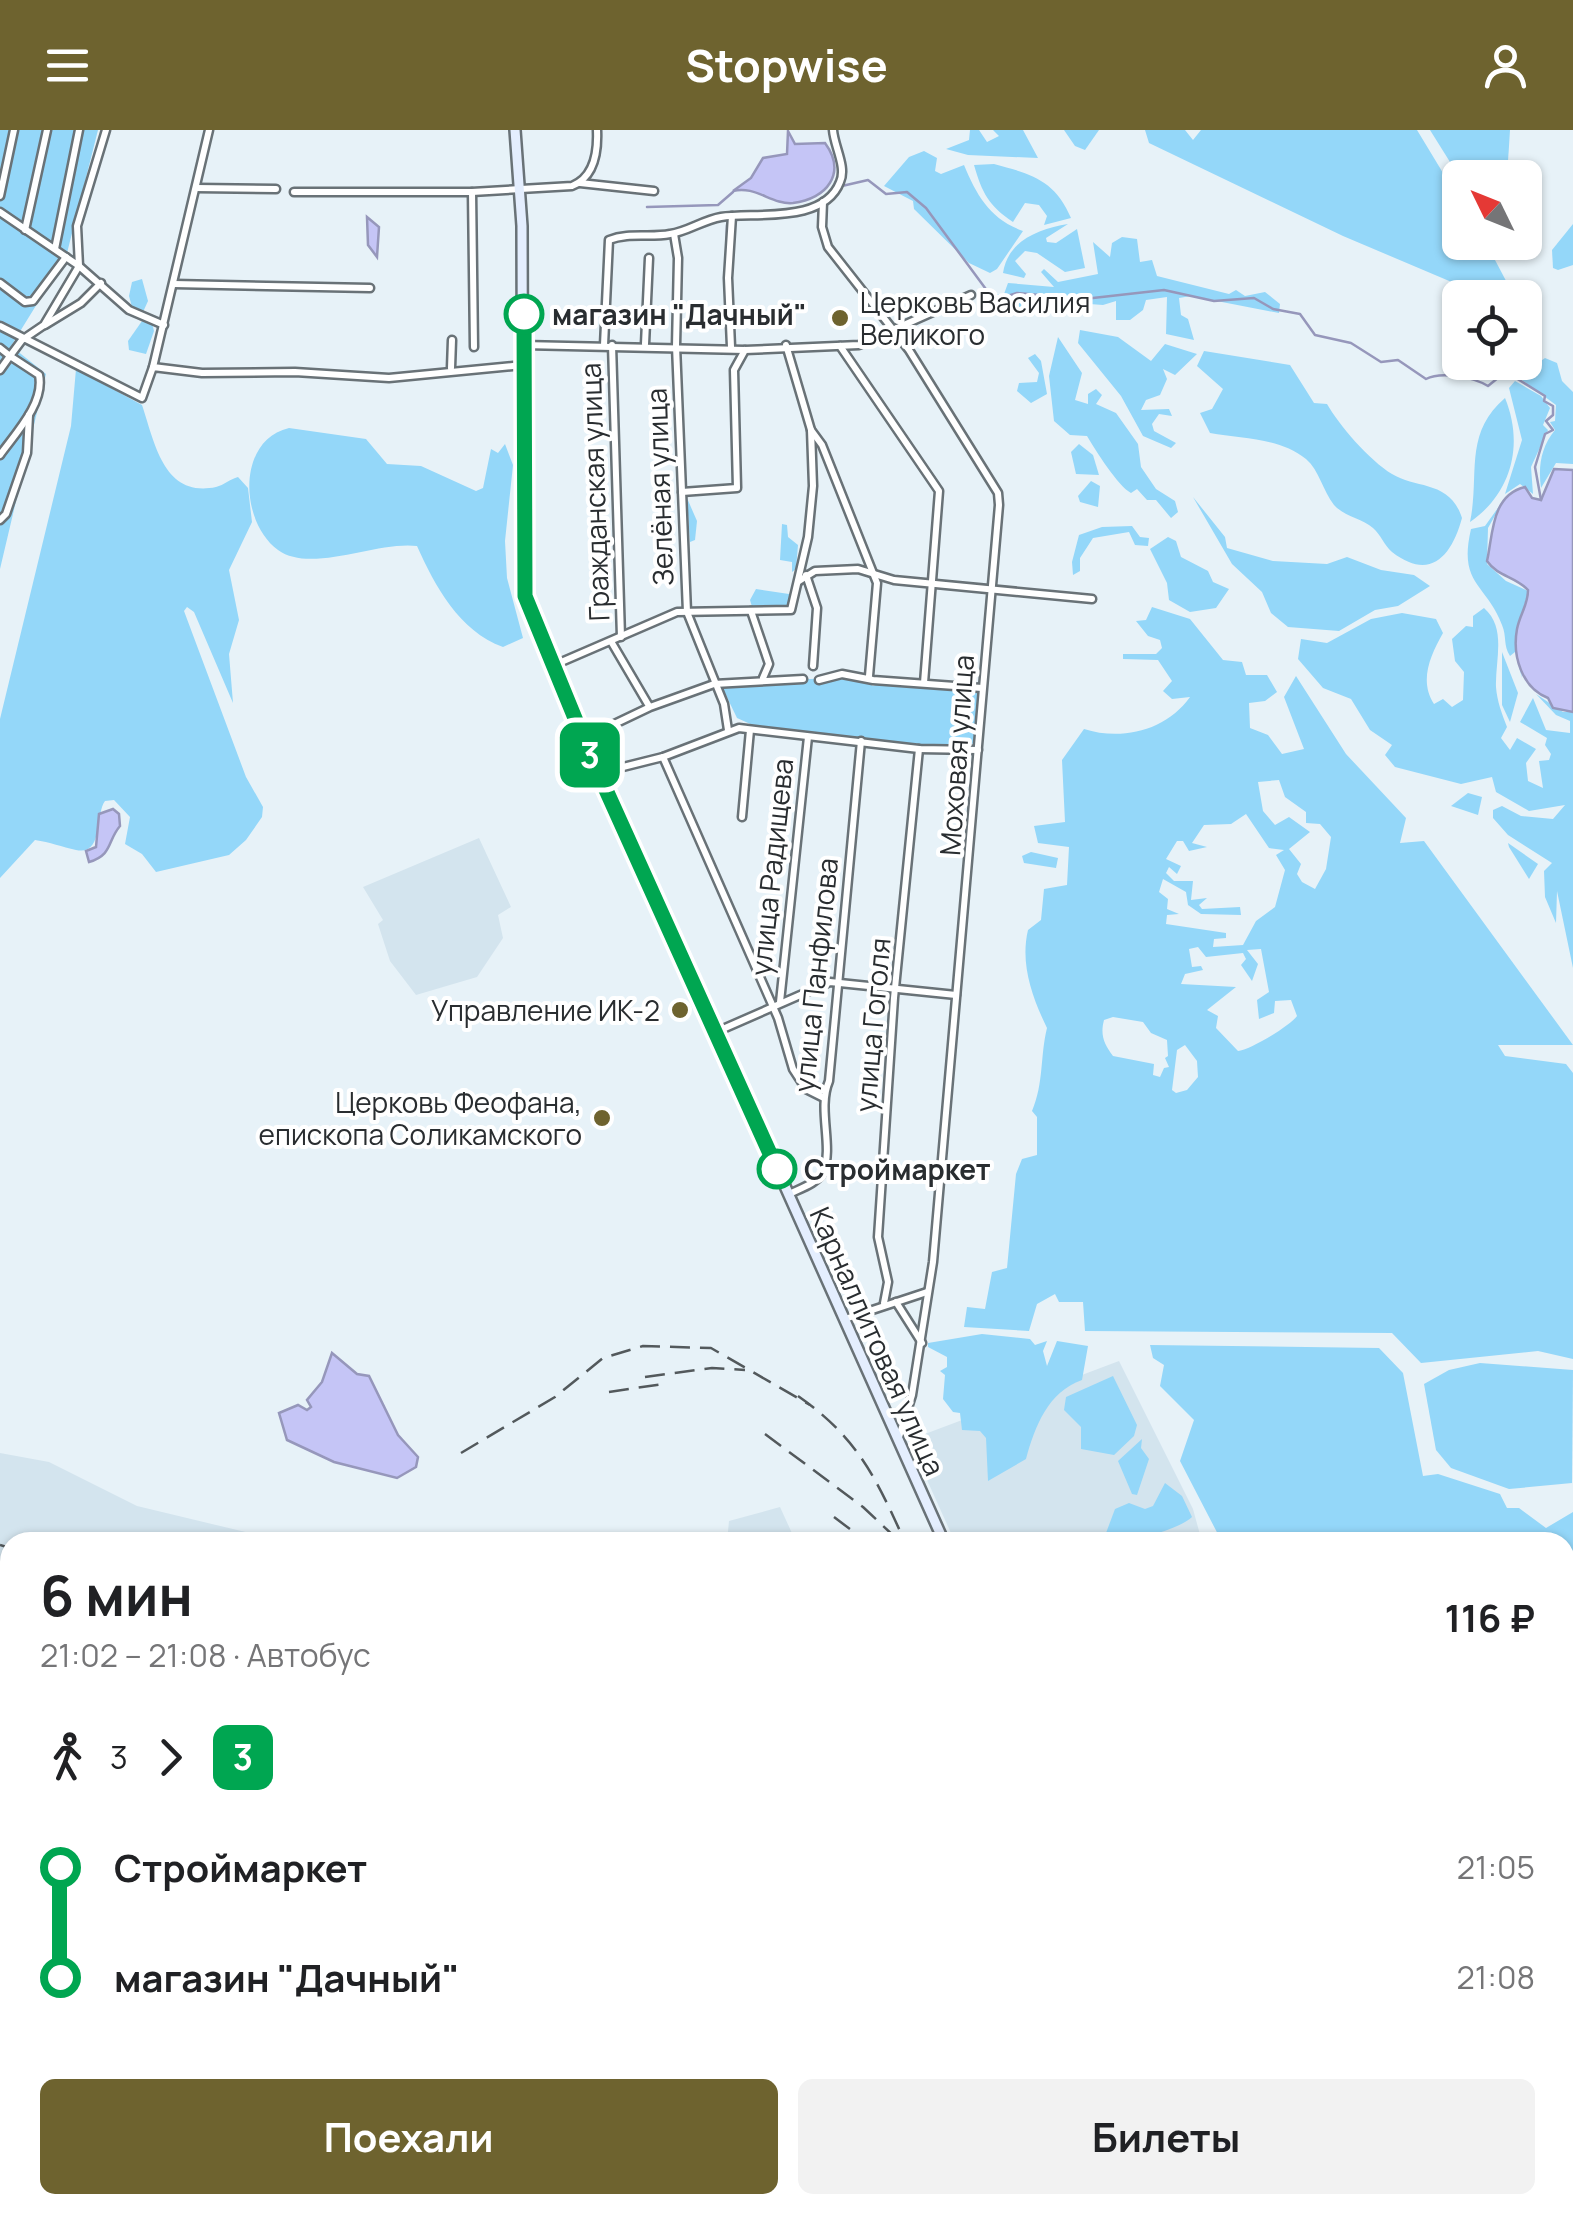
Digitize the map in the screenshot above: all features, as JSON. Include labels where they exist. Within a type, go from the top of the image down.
[{"type":"street","points":[[0,196],[14,130]]},
{"type":"street","points":[[26,230],[46,130]]},
{"type":"street","points":[[55,249],[80,130]]},
{"type":"street","points":[[44,326],[79,266],[77,226],[106,130]]},
{"type":"street","points":[[0,326],[142,398],[164,325],[209,130]]},
{"type":"street","name":"Карналлитовая улица","points":[[515,130],[523,345],[522,571],[532,620],[939,1532]]},
{"type":"street","points":[[580,183],[596,160],[597,130]]},
{"type":"street","name":"Моховая улица","points":[[833,130],[842,174],[838,188],[823,202],[822,227],[828,247],[942,398],[998,494],[928,1292],[922,1344],[898,1442]]},
{"type":"street","points":[[294,192],[519,191],[580,183],[654,191]]},
{"type":"street","points":[[196,188],[276,189]]},
{"type":"street","points":[[472,192],[474,347]]},
{"type":"street","points":[[674,234],[696,222],[783,214],[823,202]]},
{"type":"street","points":[[0,212],[79,266],[129,310],[164,325]]},
{"type":"street","points":[[731,346],[728,278],[732,216]]},
{"type":"street","name":"Гражданская улица","points":[[620,638],[608,345],[609,240],[674,234]]},
{"type":"street","name":"Зелёная улица","points":[[674,234],[678,258],[676,346],[686,612],[729,718],[728,730]]},
{"type":"street","points":[[0,283],[25,302],[33,301],[66,257]]},
{"type":"street","points":[[645,344],[649,258]]},
{"type":"street","points":[[0,370],[22,340],[81,302],[100,283]]},
{"type":"street","points":[[174,284],[370,288]]},
{"type":"street","points":[[523,345],[645,344],[731,346],[745,350],[863,344],[971,295]]},
{"type":"street","points":[[451,368],[452,340]]},
{"type":"street","points":[[552,666],[686,612],[785,613],[796,600],[813,486],[811,430],[786,345]]},
{"type":"street","points":[[839,345],[939,491],[924,683]]},
{"type":"street","points":[[0,348],[39,375],[42,386],[29,414],[0,456]]},
{"type":"street","points":[[682,492],[737,488],[734,370],[745,350]]},
{"type":"street","points":[[153,367],[202,373],[295,372],[389,378],[451,368],[523,365]]},
{"type":"street","points":[[0,520],[27,453],[29,414]]},
{"type":"street","points":[[811,430],[822,445],[876,584],[869,676]]},
{"type":"street","points":[[798,582],[806,575],[833,568],[934,584],[1092,599]]},
{"type":"street","points":[[806,575],[816,608],[814,666]]},
{"type":"street","points":[[752,611],[769,664],[762,679]]},
{"type":"street","name":"Гражданская улица","points":[[612,643],[650,707]]},
{"type":"street","points":[[819,680],[842,674],[982,688]]},
{"type":"street","points":[[583,738],[650,707],[714,684],[803,679]]},
{"type":"street","points":[[599,773],[663,757],[728,730],[978,750]]},
{"type":"street","points":[[742,817],[750,730]]},
{"type":"street","name":"улица Радищева","points":[[780,1002],[808,736]]},
{"type":"street","name":"улица Панфилова","points":[[788,1195],[816,1180],[824,1169],[824,1098],[830,1081],[861,741]]},
{"type":"street","name":"улица Гоголя","points":[[884,1303],[888,1282],[878,1237],[919,748]]},
{"type":"street","points":[[663,757],[704,843],[793,1069],[806,1089],[824,1098]]},
{"type":"street","points":[[714,1032],[812,987],[838,983],[956,994]]},
{"type":"street","points":[[844,1320],[884,1303],[928,1292]]},
{"type":"street","points":[[896,1302],[922,1344]]},
{"type":"shaded area","points":[[0,130],[98,130],[66,257],[11,346],[46,374],[0,569]]},
{"type":"shaded area","points":[[970,130],[979,130],[987,142],[999,136],[993,130],[1023,130],[1038,158],[968,155],[946,149],[969,140]]},
{"type":"shaded area","points":[[1064,130],[1099,130],[1085,150],[1075,146]]},
{"type":"shaded area","points":[[1145,130],[1185,130],[1193,140],[1201,130],[1417,130],[1442,171],[1442,260],[1495,260],[1506,280],[1447,280],[1343,236],[1149,143]]},
{"type":"shaded area","points":[[1430,130],[1510,130],[1508,160],[1449,160]]},
{"type":"shaded area","points":[[788,131],[795,144],[825,143],[834,174],[824,190],[793,203],[749,191],[733,191],[751,178],[763,158],[787,154]]},
{"type":"shaded area","points":[[924,151],[937,158],[935,171],[941,174],[964,165],[986,205],[1002,220],[1023,231],[997,269],[990,273],[969,263],[914,209],[913,201],[884,186],[909,157]]},
{"type":"shaded area","points":[[994,164],[1019,171],[1049,187],[1071,218],[1044,225],[1047,216],[1039,205],[1025,203],[1013,222],[988,198],[974,165]]},
{"type":"shaded area","points":[[367,217],[379,227],[377,257],[368,245]]},
{"type":"shaded area","points":[[1068,224],[1046,238],[1047,242],[1056,243],[1077,229],[1085,268],[1065,272],[1037,253],[1025,251],[1015,261],[1026,274],[1024,278],[1003,273],[1018,244],[1046,229]]},
{"type":"shaded area","points":[[1573,224],[1573,265],[1558,270],[1553,268],[1552,250]]},
{"type":"shaded area","points":[[1122,237],[1137,239],[1140,262],[1152,260],[1157,276],[1229,294],[1236,290],[1245,296],[1265,292],[1280,304],[1279,313],[1191,296],[1179,298],[1181,315],[1188,319],[1194,340],[1166,334],[1167,297],[1146,300],[1143,310],[1130,320],[1116,320],[1116,301],[1103,305],[1062,302],[1058,312],[1017,309],[1010,301],[1002,304],[995,294],[1004,294],[1008,283],[1054,287],[1041,272],[1044,269],[1058,282],[1098,274],[1093,242],[1110,257],[1112,243]]},
{"type":"shaded area","points":[[142,279],[148,301],[143,312],[132,307],[129,296],[132,282]]},
{"type":"shaded area","points":[[142,321],[152,323],[154,331],[146,354],[129,350],[128,341]]},
{"type":"shaded area","points":[[1080,330],[1118,337],[1151,361],[1165,344],[1197,354],[1175,375],[1163,369],[1167,379],[1160,395],[1146,400],[1141,410],[1169,409],[1172,416],[1159,414],[1152,424],[1154,431],[1176,443],[1171,448],[1143,436],[1121,396],[1078,343]]},
{"type":"shaded area","points":[[1058,337],[1082,373],[1075,400],[1088,404],[1088,394],[1096,389],[1102,395],[1096,404],[1116,413],[1138,444],[1141,467],[1156,489],[1175,501],[1178,512],[1171,518],[1156,500],[1147,500],[1137,489],[1131,493],[1126,489],[1087,436],[1070,435],[1054,421],[1049,376]]},
{"type":"shaded area","points":[[1204,351],[1290,365],[1314,403],[1327,404],[1355,442],[1383,468],[1449,497],[1462,518],[1446,553],[1429,564],[1406,561],[1389,549],[1373,528],[1334,505],[1306,459],[1284,446],[1210,433],[1200,413],[1212,409],[1223,389],[1197,366]]},
{"type":"shaded area","points":[[1035,354],[1041,361],[1047,394],[1031,403],[1017,391],[1019,383],[1037,382],[1039,373],[1028,358]]},
{"type":"shaded area","points":[[1542,360],[1557,363],[1562,381],[1573,392],[1573,464],[1556,463],[1541,488],[1542,457],[1555,430],[1550,422],[1555,421],[1556,405],[1522,380],[1542,380]]},
{"type":"shaded area","points":[[76,369],[142,405],[164,465],[184,484],[216,487],[238,477],[248,488],[252,522],[229,570],[239,620],[229,654],[233,703],[194,612],[187,607],[184,611],[246,777],[263,807],[262,817],[246,840],[229,855],[156,872],[142,854],[125,844],[130,817],[114,800],[105,801],[91,847],[76,850],[35,840],[0,878],[0,719],[71,426]]},
{"type":"shaded area","points":[[1515,381],[1541,396],[1550,408],[1543,425],[1548,430],[1531,467],[1533,494],[1520,484],[1505,494],[1522,440],[1509,388]]},
{"type":"shaded area","points":[[1505,398],[1513,433],[1510,466],[1496,497],[1470,522],[1478,441],[1483,426]]},
{"type":"shaded area","points":[[289,428],[366,439],[387,464],[421,466],[476,491],[483,488],[491,449],[498,453],[505,444],[513,465],[505,541],[507,578],[523,638],[503,647],[487,640],[461,619],[417,546],[308,559],[278,550],[256,520],[249,483],[260,448],[272,435]]},
{"type":"shaded area","points":[[1079,444],[1093,455],[1099,475],[1076,474],[1071,452]]},
{"type":"shaded area","points":[[1554,469],[1573,470],[1573,712],[1553,708],[1548,698],[1525,679],[1516,639],[1528,590],[1487,561],[1496,517],[1506,498],[1525,487],[1532,498],[1541,500]]},
{"type":"shaded area","points":[[1091,481],[1100,486],[1098,507],[1080,502],[1078,496]]},
{"type":"shaded area","points":[[1193,497],[1225,537],[1227,548],[1273,561],[1327,564],[1347,557],[1381,570],[1414,575],[1430,586],[1398,606],[1375,610],[1339,631],[1288,627],[1271,613],[1262,592],[1232,564]]},
{"type":"shaded area","points":[[687,498],[697,521],[695,540],[690,542]]},
{"type":"shaded area","points":[[1505,498],[1488,528],[1487,564],[1506,581],[1528,591],[1517,635],[1522,678],[1515,652],[1510,656],[1506,648],[1496,611],[1468,562],[1471,529],[1485,526]]},
{"type":"shaded area","points":[[782,524],[787,525],[788,537],[798,545],[796,569],[792,572],[792,562],[780,560]]},
{"type":"shaded area","points":[[1132,526],[1140,537],[1149,538],[1148,546],[1135,545],[1129,532],[1093,538],[1080,558],[1080,571],[1073,575],[1079,535],[1102,527]]},
{"type":"shaded area","points":[[1168,537],[1176,541],[1181,557],[1208,571],[1213,582],[1229,589],[1216,608],[1190,612],[1169,600],[1167,583],[1150,549]]},
{"type":"shaded area","points":[[756,589],[789,594],[793,589],[795,598],[787,610],[753,610],[750,600]]},
{"type":"shaded area","points":[[1152,607],[1190,619],[1223,660],[1242,662],[1246,675],[1267,675],[1277,692],[1265,701],[1249,703],[1250,728],[1268,735],[1282,754],[1304,749],[1284,697],[1296,676],[1346,754],[1406,818],[1400,843],[1424,841],[1573,1045],[1498,1045],[1505,1056],[1566,1064],[1573,1073],[1573,1359],[1538,1351],[1421,1363],[1392,1333],[1085,1331],[1083,1302],[1059,1302],[1055,1294],[1037,1304],[1029,1331],[964,1327],[967,1307],[985,1309],[992,1272],[1007,1268],[1016,1174],[1022,1159],[1037,1155],[1037,1117],[1032,1111],[1047,1028],[1029,980],[1026,943],[1028,930],[1041,920],[1044,889],[1067,885],[1069,847],[1038,843],[1034,826],[1065,822],[1062,760],[1084,729],[1113,734],[1142,730],[1169,718],[1190,697],[1172,699],[1163,691],[1172,681],[1158,660],[1123,659],[1123,654],[1156,654],[1162,648],[1160,640],[1148,636],[1136,621],[1146,620]],"holes":[[[1279,780],[1285,797],[1306,812],[1306,823],[1320,824],[1331,837],[1326,869],[1315,889],[1302,882],[1297,874],[1301,864],[1289,849],[1310,832],[1289,817],[1275,825],[1263,811],[1258,782]],[[1246,814],[1269,848],[1284,850],[1276,855],[1285,870],[1275,907],[1256,921],[1243,945],[1213,947],[1214,939],[1226,938],[1226,933],[1166,924],[1167,915],[1179,914],[1167,909],[1168,899],[1159,892],[1163,879],[1186,892],[1188,905],[1201,914],[1241,915],[1240,907],[1202,909],[1199,905],[1207,898],[1191,900],[1193,881],[1174,881],[1166,873],[1169,867],[1177,874],[1181,866],[1166,859],[1177,841],[1183,841],[1189,851],[1207,847],[1192,843],[1204,825],[1231,824]],[[1198,947],[1206,957],[1243,953],[1246,959],[1241,965],[1252,981],[1258,964],[1247,950],[1261,949],[1269,992],[1257,1000],[1259,1019],[1274,1013],[1275,1001],[1291,1000],[1297,1016],[1269,1037],[1238,1051],[1216,1028],[1218,1016],[1207,1010],[1236,987],[1181,984],[1185,974],[1203,970],[1201,966],[1192,967],[1189,949]],[[1113,1017],[1143,1022],[1151,1033],[1167,1040],[1165,1058],[1169,1067],[1164,1068],[1160,1077],[1153,1075],[1154,1064],[1113,1056],[1104,1039],[1104,1020]],[[1185,1045],[1197,1061],[1198,1077],[1187,1090],[1172,1090],[1177,1050]]]},
{"type":"shaded area","points":[[1484,608],[1498,635],[1496,687],[1507,727],[1501,738],[1510,750],[1517,738],[1536,749],[1526,763],[1528,781],[1543,788],[1539,761],[1549,760],[1551,754],[1545,745],[1547,738],[1520,722],[1533,698],[1546,730],[1570,733],[1570,721],[1556,715],[1536,694],[1563,712],[1573,712],[1573,968],[1557,891],[1556,923],[1545,897],[1544,871],[1552,863],[1508,835],[1493,818],[1493,810],[1502,806],[1521,816],[1553,819],[1565,805],[1529,811],[1496,792],[1492,777],[1461,784],[1395,767],[1385,755],[1392,745],[1370,730],[1351,699],[1323,688],[1298,659],[1301,639],[1327,643],[1371,619],[1402,613],[1436,619],[1443,633],[1430,660],[1427,686],[1434,704],[1443,699],[1452,707],[1463,700],[1464,672],[1455,661],[1452,639],[1466,626],[1473,627],[1473,616]]},
{"type":"shaded area","points":[[1502,652],[1518,693],[1510,722],[1502,705]]},
{"type":"shaded area","points":[[857,677],[873,686],[883,682],[973,689],[980,696],[976,740],[969,747],[922,747],[757,727],[737,718],[723,689],[732,685],[756,687],[764,681]]},
{"type":"shaded area","points":[[1468,793],[1482,797],[1478,815],[1451,806]]},
{"type":"shaded area","points":[[113,809],[119,814],[120,826],[106,851],[89,862],[86,851],[96,847],[99,814]]},
{"type":"shaded area","points":[[479,838],[511,907],[498,915],[503,938],[477,977],[416,995],[390,961],[378,924],[383,920],[363,887]]},
{"type":"shaded area","points":[[1508,843],[1538,864],[1529,879],[1509,847]]},
{"type":"shaded area","points":[[1031,852],[1058,858],[1056,868],[1024,863],[1022,856]]},
{"type":"shaded area","points":[[982,1334],[1030,1339],[1035,1345],[1047,1341],[1043,1351],[1047,1366],[1057,1341],[1088,1346],[1082,1380],[1070,1385],[1052,1402],[1039,1423],[1026,1459],[988,1481],[986,1438],[980,1431],[962,1430],[960,1413],[953,1412],[943,1399],[945,1375],[940,1371],[947,1367],[947,1357],[928,1347],[928,1343]]},
{"type":"shaded area","points":[[1150,1345],[1379,1348],[1403,1373],[1423,1476],[1438,1474],[1500,1494],[1507,1508],[1519,1508],[1546,1528],[1573,1512],[1573,1532],[1217,1532],[1180,1461],[1194,1420],[1160,1386],[1164,1365],[1153,1358]]},
{"type":"shaded area","points":[[332,1353],[357,1374],[369,1376],[398,1435],[418,1457],[416,1467],[397,1478],[334,1462],[287,1440],[279,1413],[298,1405],[307,1410],[311,1407],[307,1400],[322,1382]]},
{"type":"shaded area","points":[[1119,1361],[1193,1509],[1199,1532],[950,1532],[909,1440]]},
{"type":"shaded area","points":[[1480,1363],[1573,1370],[1572,1483],[1509,1489],[1451,1468],[1436,1450],[1424,1384],[1449,1370]]},
{"type":"shaded area","points":[[1113,1376],[1137,1425],[1134,1436],[1114,1455],[1081,1449],[1081,1427],[1064,1410],[1066,1397]]},
{"type":"shaded area","points":[[1142,1439],[1141,1448],[1149,1459],[1137,1495],[1132,1494],[1118,1461]]},
{"type":"shaded area","points":[[0,1453],[49,1462],[137,1506],[245,1532],[0,1532]]},
{"type":"shaded area","points":[[1165,1483],[1182,1496],[1192,1517],[1161,1532],[1106,1532],[1115,1509],[1129,1503],[1145,1509],[1153,1506]]},
{"type":"shaded area","points":[[780,1507],[791,1532],[728,1532],[729,1521]]},
{"type":"waterway","points":[[842,186],[868,180],[886,194],[907,192],[926,208],[991,296],[998,299],[1017,293],[1084,299],[1164,290],[1214,301],[1254,298],[1273,309],[1300,314],[1315,335],[1351,343],[1381,362],[1398,360],[1426,379],[1442,375]]},
{"type":"waterway","points":[[647,207],[718,205],[733,192]]},
{"type":"waterway","points":[[726,318],[727,225]]},
{"type":"waterway","points":[[1474,380],[1488,386],[1495,380]]},
{"type":"waterway","points":[[1519,380],[1545,396],[1544,401],[1553,406],[1553,415],[1546,421],[1553,430],[1545,434],[1535,467],[1541,500]]},
{"type":"railway","points":[[461,1453],[555,1397],[603,1358],[643,1346],[711,1348],[810,1405]]},
{"type":"railway","points":[[645,1377],[712,1368],[745,1370]]},
{"type":"railway","points":[[609,1392],[663,1384]]},
{"type":"railway","points":[[798,1396],[851,1444],[900,1532]]},
{"type":"railway","points":[[765,1434],[863,1507],[890,1532]]},
{"type":"railway","points":[[834,1517],[854,1532]]},
{"type":"bus line","name":"3","points":[[524,314],[522,571],[532,620],[777,1169]]},
{"type":"place","name":"магазин \"Дачный\"","points":[[524,314]]},
{"type":"place","name":"Церковь Василия Великого","points":[[840,318]]},
{"type":"place","name":"Управление ИК-2","points":[[680,1010]]},
{"type":"place","name":"Церковь Феофана, епископа Соликамского","points":[[602,1118]]},
{"type":"place","name":"Строймаркет","points":[[777,1169]]}]
